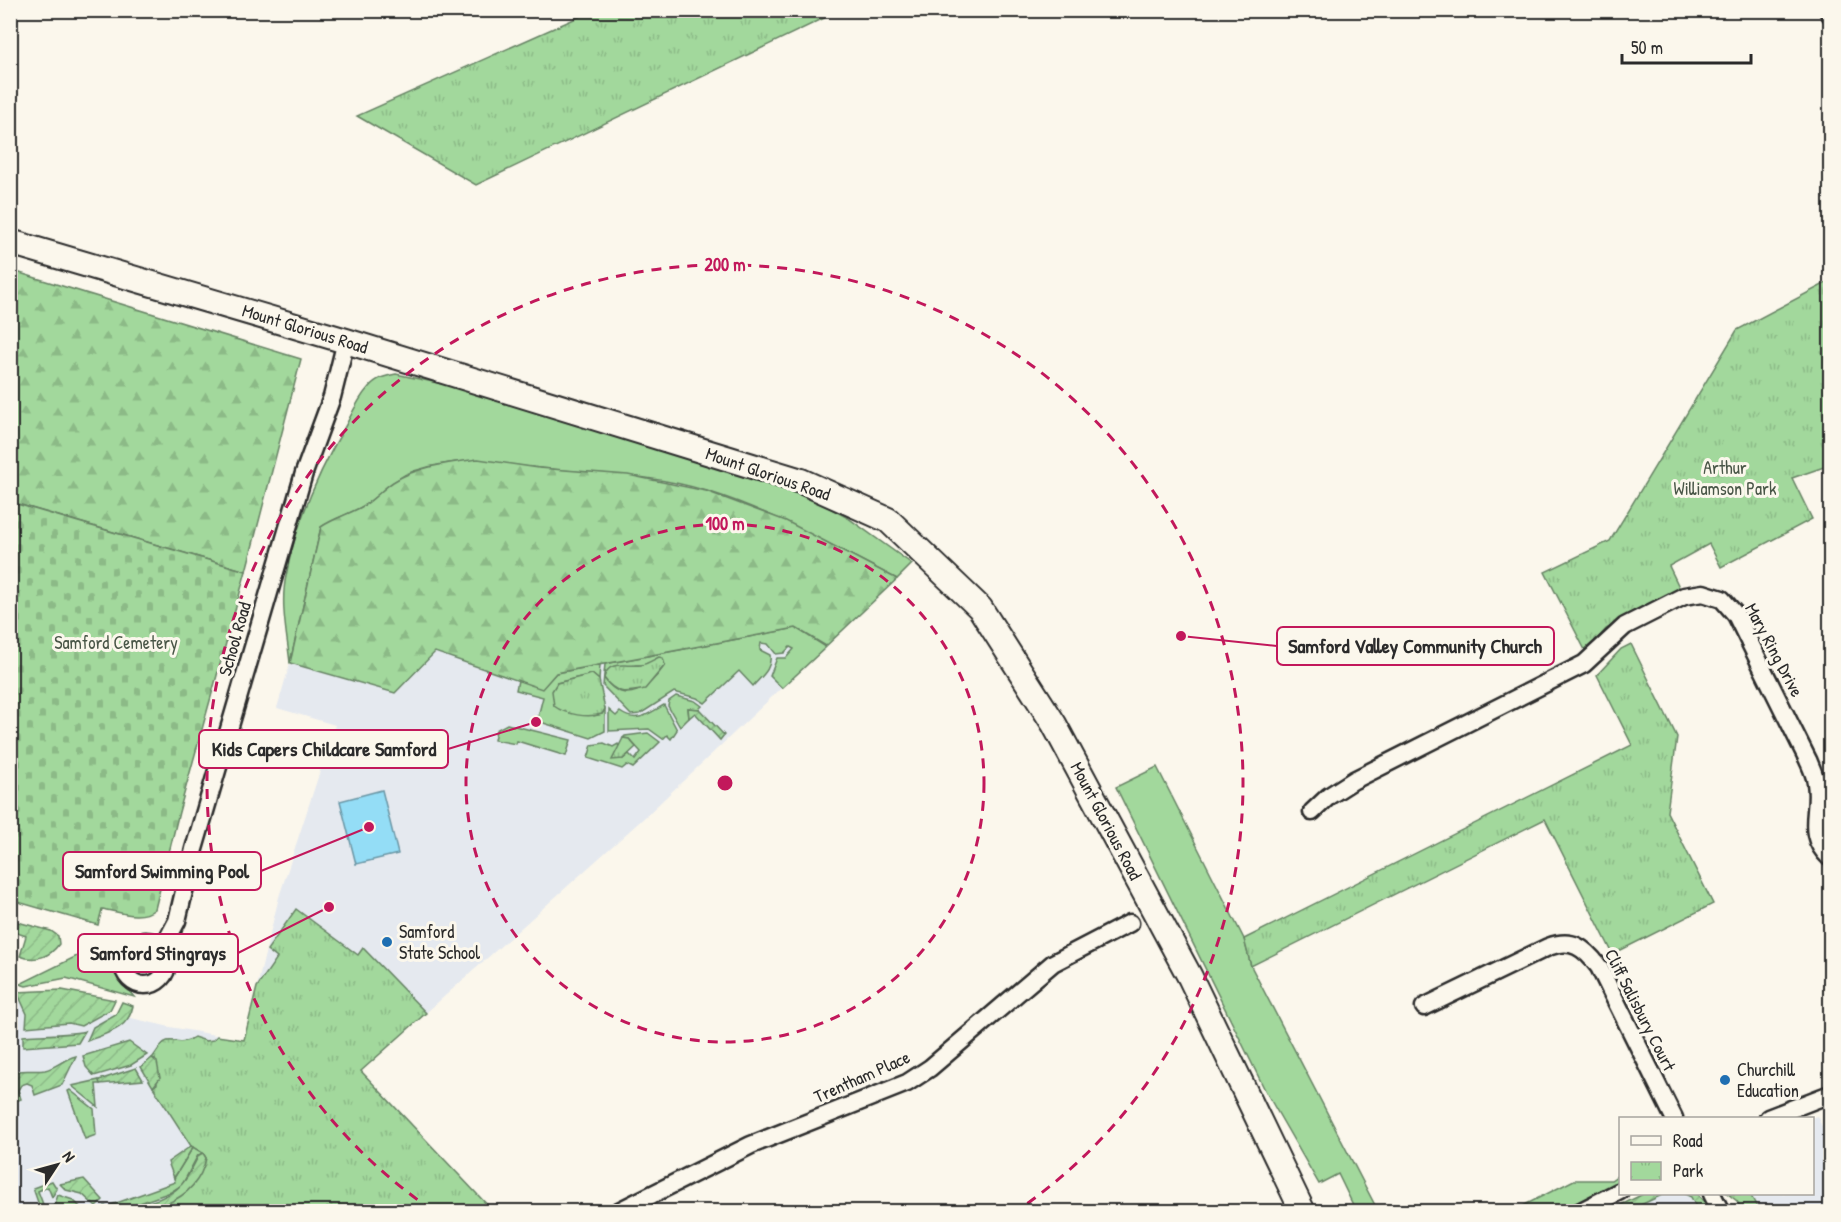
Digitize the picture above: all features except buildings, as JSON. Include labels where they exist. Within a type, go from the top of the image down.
[{"type":"main road","name":"Mount Glorious Road","points":[[10,242],[346,341],[801,481],[888,520],[980,608],[1054,724],[1190,977],[1303,1212]]},
{"type":"main road","name":"Mount Glorious Road","points":[[1271,1142],[1315,1212]]},
{"type":"street","name":"School Road","points":[[162,949],[177,921],[194,849],[304,473],[332,397],[346,341]]},
{"type":"street","name":"Mary Ring Drive","points":[[1312,812],[1329,795],[1354,780],[1584,664],[1625,626],[1684,596],[1702,593],[1722,599],[1736,615],[1808,760],[1816,783],[1814,833],[1822,850],[1830,858]]},
{"type":"street","name":"Trentham Place","points":[[617,1212],[751,1144],[907,1083],[930,1068],[1053,963],[1130,923]]},
{"type":"street","name":"Cliff Salisbury Court","points":[[1424,1007],[1560,942],[1576,944],[1587,951],[1599,967],[1673,1117]]},
{"type":"street","points":[[1773,1117],[1830,1094]]},
{"type":"street","points":[[1579,1212],[1619,1192]]},
{"type":"street","points":[[1712,1195],[1721,1212]]},
{"type":"shaded area","name":"Samford State School","points":[[796,628],[826,646],[646,816],[361,1071],[493,1211],[11,1211],[10,990],[170,1027],[244,1040],[279,897],[335,725],[277,708],[290,663],[395,693],[435,652],[542,688],[556,673]]},
{"type":"shaded area","points":[[1817,1116],[1830,1143],[1830,1211],[1759,1211],[1751,1195],[1814,1195],[1814,1117]]},
{"type":"shaded area","points":[[1662,1195],[1687,1195],[1691,1197],[1698,1211],[1628,1212]]},
{"type":"green space","points":[[592,11],[839,11],[476,185],[357,116]]},
{"type":"green space","points":[[10,270],[301,359],[246,571],[11,502]]},
{"type":"green space","name":"Arthur Williamson Park","points":[[1830,281],[1830,465],[1792,478],[1812,519],[1721,567],[1709,544],[1669,566],[1680,589],[1606,629],[1586,652],[1545,572],[1610,541],[1737,330]]},
{"type":"green space","points":[[396,374],[517,400],[741,466],[812,498],[848,518],[912,564],[897,579],[756,509],[687,485],[624,475],[492,463],[448,463],[407,474],[361,507],[321,527],[290,663],[284,587],[290,556],[302,516],[327,459],[356,405],[377,380]]},
{"type":"green space","points":[[478,459],[539,468],[628,475],[706,491],[786,521],[897,579],[826,646],[796,628],[556,673],[542,689],[435,652],[395,693],[290,663],[321,527],[363,506],[389,485],[413,472]]},
{"type":"green space","name":"Samford Cemetery","points":[[10,502],[246,571],[179,812],[155,909],[149,913],[130,915],[102,909],[98,925],[11,900]]},
{"type":"green space","points":[[796,628],[826,647],[782,688],[770,676],[777,658],[786,658],[794,649],[790,647],[784,653],[776,654],[768,644],[761,643],[760,650],[770,655],[770,660],[766,672],[753,686],[739,671],[705,703],[697,698],[674,692],[640,714],[631,715],[603,686],[605,664]],"holes":[[[636,665],[665,665],[645,687],[629,693],[620,692],[604,678],[605,672]]]},
{"type":"green space","points":[[1631,644],[1677,737],[1667,812],[1713,904],[1613,954],[1545,819],[1251,966],[1244,939],[1632,745],[1597,675],[1621,649]]},
{"type":"green space","points":[[659,657],[663,658],[665,665],[645,689],[617,690],[604,678],[606,672],[614,666],[641,665]]},
{"type":"green space","points":[[600,665],[599,680],[592,674],[557,683],[594,716],[602,714],[605,709],[605,731],[591,738],[537,721],[543,697],[516,690],[518,680],[542,688],[556,673]]},
{"type":"green space","points":[[592,674],[599,680],[605,709],[602,714],[577,715],[554,706],[552,691],[557,683]]},
{"type":"green space","points":[[676,696],[695,701],[702,706],[699,709],[688,708],[689,718],[680,727],[668,706],[669,701]]},
{"type":"green space","points":[[664,705],[677,730],[671,739],[667,735],[663,739],[649,729],[609,731],[609,710],[616,716],[620,712],[626,716],[637,717]]},
{"type":"green space","points":[[688,708],[699,709],[724,735],[720,740],[695,713],[689,718]]},
{"type":"green space","points":[[507,724],[571,740],[566,756],[517,741],[516,744],[494,740],[496,730]]},
{"type":"green space","points":[[648,733],[660,742],[633,768],[627,765],[622,769],[588,758],[592,745],[604,743],[613,747],[618,744],[623,759],[629,754],[635,760],[641,752],[629,739],[623,738]]},
{"type":"green space","points":[[623,738],[629,739],[636,747],[623,759],[612,760]]},
{"type":"green space","points":[[1157,767],[1244,939],[1251,966],[1378,1211],[1371,1211],[1368,1205],[1356,1211],[1338,1174],[1319,1184],[1266,1092],[1116,787]]},
{"type":"green space","points":[[296,909],[358,955],[363,948],[426,1013],[361,1071],[493,1211],[146,1212],[184,1193],[206,1158],[203,1153],[191,1146],[153,1087],[157,1084],[155,1059],[152,1058],[161,1045],[168,1041],[181,1042],[194,1037],[206,1041],[213,1040],[217,1036],[244,1040],[257,987],[277,958],[267,950]]},
{"type":"green space","points":[[10,920],[51,931],[58,936],[59,944],[42,957],[20,956],[26,936],[11,931]]},
{"type":"green space","points":[[81,954],[91,954],[102,958],[134,997],[66,978],[26,986],[20,984]]},
{"type":"green space","points":[[62,990],[115,1000],[110,1010],[81,1026],[69,1023],[26,1027],[27,1014],[17,992]]},
{"type":"green space","points":[[122,1002],[133,1006],[122,1026],[87,1041],[93,1027],[116,1014]]},
{"type":"green space","points":[[85,1031],[78,1043],[23,1047],[23,1036]]},
{"type":"green space","points":[[129,1042],[147,1055],[131,1065],[94,1076],[86,1067],[83,1056]]},
{"type":"green space","points":[[76,1056],[62,1085],[35,1095],[32,1085],[27,1083],[21,1085],[18,1090],[21,1099],[11,1103],[11,1073],[45,1070]]},
{"type":"green space","points":[[152,1058],[157,1062],[160,1078],[153,1087],[141,1067]]},
{"type":"green space","points":[[136,1068],[143,1080],[100,1084],[99,1080]]},
{"type":"green space","points":[[99,1080],[100,1084],[96,1084],[98,1107],[72,1086]]},
{"type":"green space","points":[[70,1090],[94,1109],[96,1135],[85,1139],[68,1091]]},
{"type":"green space","points":[[191,1146],[193,1147],[174,1178],[168,1162]]},
{"type":"green space","points":[[193,1147],[203,1153],[198,1155],[182,1185],[171,1192],[134,1205],[112,1208],[111,1205],[175,1182],[174,1178]]},
{"type":"green space","points":[[203,1153],[206,1158],[200,1174],[180,1197],[151,1209],[103,1211],[105,1206],[110,1209],[129,1206],[167,1195],[182,1184],[199,1155]]},
{"type":"green space","points":[[1619,1175],[1619,1182],[1564,1209],[1511,1212],[1574,1180],[1611,1180]]},
{"type":"green space","points":[[84,1179],[103,1200],[96,1207],[82,1194],[66,1190],[60,1184]]},
{"type":"green space","points":[[52,1181],[57,1189],[52,1197],[48,1187],[38,1191],[44,1207],[41,1211],[33,1188]]},
{"type":"green space","points":[[58,1195],[73,1200],[84,1211],[46,1211],[55,1204]]},
{"type":"green space","points":[[1641,1195],[1662,1195],[1628,1211],[1609,1211]]},
{"type":"green space","points":[[1687,1195],[1698,1195],[1712,1211],[1698,1211],[1691,1197]]},
{"type":"green space","points":[[1729,1195],[1751,1195],[1759,1211],[1742,1211],[1737,1201]]},
{"type":"water","points":[[382,790],[398,854],[356,864],[340,801]]},
{"type":"place","name":"Samford Valley Community Church","points":[[1181,636]]},
{"type":"place","name":"Kids Capers Childcare Samford","points":[[536,722]]},
{"type":"place","name":"Samford Swimming Pool","points":[[369,827]]},
{"type":"place","name":"Samford Stingrays","points":[[329,907]]},
{"type":"place","name":"Samford State School","points":[[387,942]]},
{"type":"place","name":"Churchill Education","points":[[1725,1080]]}]
